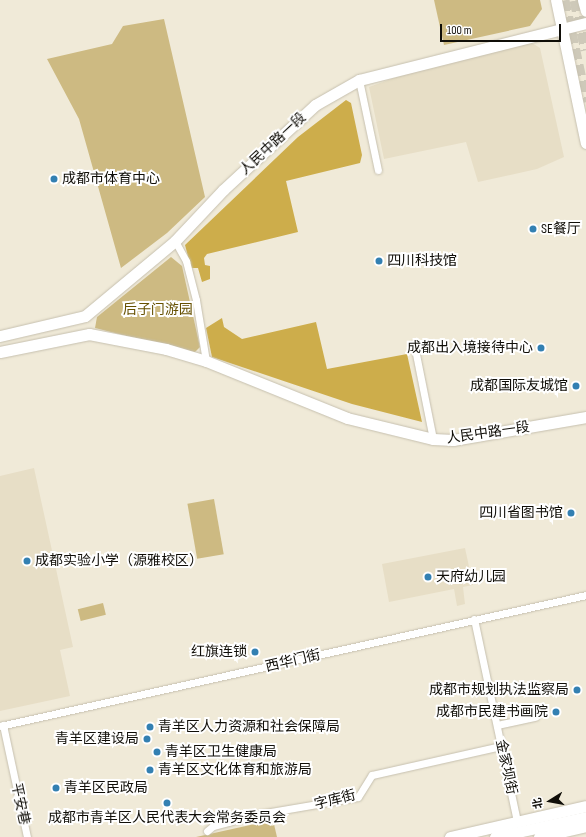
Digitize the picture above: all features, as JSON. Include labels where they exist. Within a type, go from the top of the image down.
[{"type":"main road","points":[[556,0],[586,143]]},
{"type":"main road","points":[[583,0],[586,11]]},
{"type":"main road","name":"人民中路一段","points":[[0,336],[85,316],[175,241],[224,190],[315,105],[359,80],[586,23]]},
{"type":"main road","points":[[85,316],[89,334]]},
{"type":"main road","name":"人民中路一段","points":[[0,352],[89,334],[206,361],[347,418],[433,440],[453,440],[586,417]]},
{"type":"main road","points":[[450,837],[586,806]]},
{"type":"main road","points":[[495,837],[586,817]]},
{"type":"main road","points":[[539,837],[586,826]]},
{"type":"street","points":[[359,80],[378,170]]},
{"type":"street","points":[[175,241],[186,260],[195,293],[206,343],[206,361]]},
{"type":"street","points":[[414,344],[433,440]]},
{"type":"street","name":"西华门街","points":[[1,725],[586,595]]},
{"type":"street","name":"金家坝街","points":[[474,619],[517,821]]},
{"type":"street","points":[[497,725],[535,717]]},
{"type":"street","name":"平安巷","points":[[1,725],[26,837]]},
{"type":"street","name":"字库街","points":[[207,831],[213,826],[259,814],[358,796],[372,775],[501,746]]},
{"type":"shaded area","points":[[532,43],[540,48],[564,157],[537,169],[478,182],[466,142],[384,159],[369,87],[416,70]]},
{"type":"shaded area","points":[[346,100],[351,103],[362,155],[360,163],[286,181],[298,232],[207,254],[204,258],[205,265],[210,266],[210,279],[202,282],[198,268],[191,268],[185,245],[298,137]]},
{"type":"shaded area","points":[[222,318],[224,327],[242,339],[316,322],[327,369],[407,354],[422,422],[352,404],[212,357],[206,328]]},
{"type":"shaded area","name":"成都实验小学（源雅校区）","points":[[34,468],[73,647],[60,650],[70,696],[0,711],[0,476]]},
{"type":"shaded area","name":"天府幼儿园","points":[[465,548],[473,585],[463,587],[465,604],[457,606],[454,589],[389,602],[382,564]]},
{"type":"green space","points":[[434,0],[540,0],[542,9],[530,26],[444,45]]},
{"type":"green space","points":[[164,19],[205,197],[167,233],[121,268],[79,119],[47,59],[112,44],[123,26]]},
{"type":"green space","name":"后子门游园","points":[[171,257],[182,266],[200,347],[194,353],[95,328],[97,317]]},
{"type":"green space","points":[[214,499],[224,554],[197,559],[187,504]]},
{"type":"green space","points":[[103,603],[106,615],[81,621],[78,609]]},
{"type":"green space","points":[[273,820],[277,837],[196,837]]},
{"type":"tunnel","points":[[564,0],[586,102]]},
{"type":"tunnel","points":[[575,0],[586,50]]},
{"type":"place","name":"成都市体育中心","points":[[54,179]]},
{"type":"place","name":"SE餐厅","points":[[533,229]]},
{"type":"place","name":"四川科技馆","points":[[379,261]]},
{"type":"place","name":"成都出入境接待中心","points":[[541,348]]},
{"type":"place","name":"成都国际友城馆","points":[[576,386]]},
{"type":"place","name":"四川省图书馆","points":[[571,513]]},
{"type":"place","name":"成都实验小学（源雅校区）","points":[[27,561]]},
{"type":"place","name":"天府幼儿园","points":[[428,577]]},
{"type":"place","name":"红旗连锁","points":[[255,652]]},
{"type":"place","name":"成都市规划执法监察局","points":[[577,690]]},
{"type":"place","name":"成都市民建书画院","points":[[556,712]]},
{"type":"place","name":"青羊区人力资源和社会保障局","points":[[150,727]]},
{"type":"place","name":"青羊区建设局","points":[[147,739]]},
{"type":"place","name":"青羊区卫生健康局","points":[[157,752]]},
{"type":"place","name":"青羊区文化体育和旅游局","points":[[150,770]]},
{"type":"place","name":"青羊区民政局","points":[[56,788]]},
{"type":"place","name":"成都市青羊区人民代表大会常务委员会","points":[[167,803]]}]
